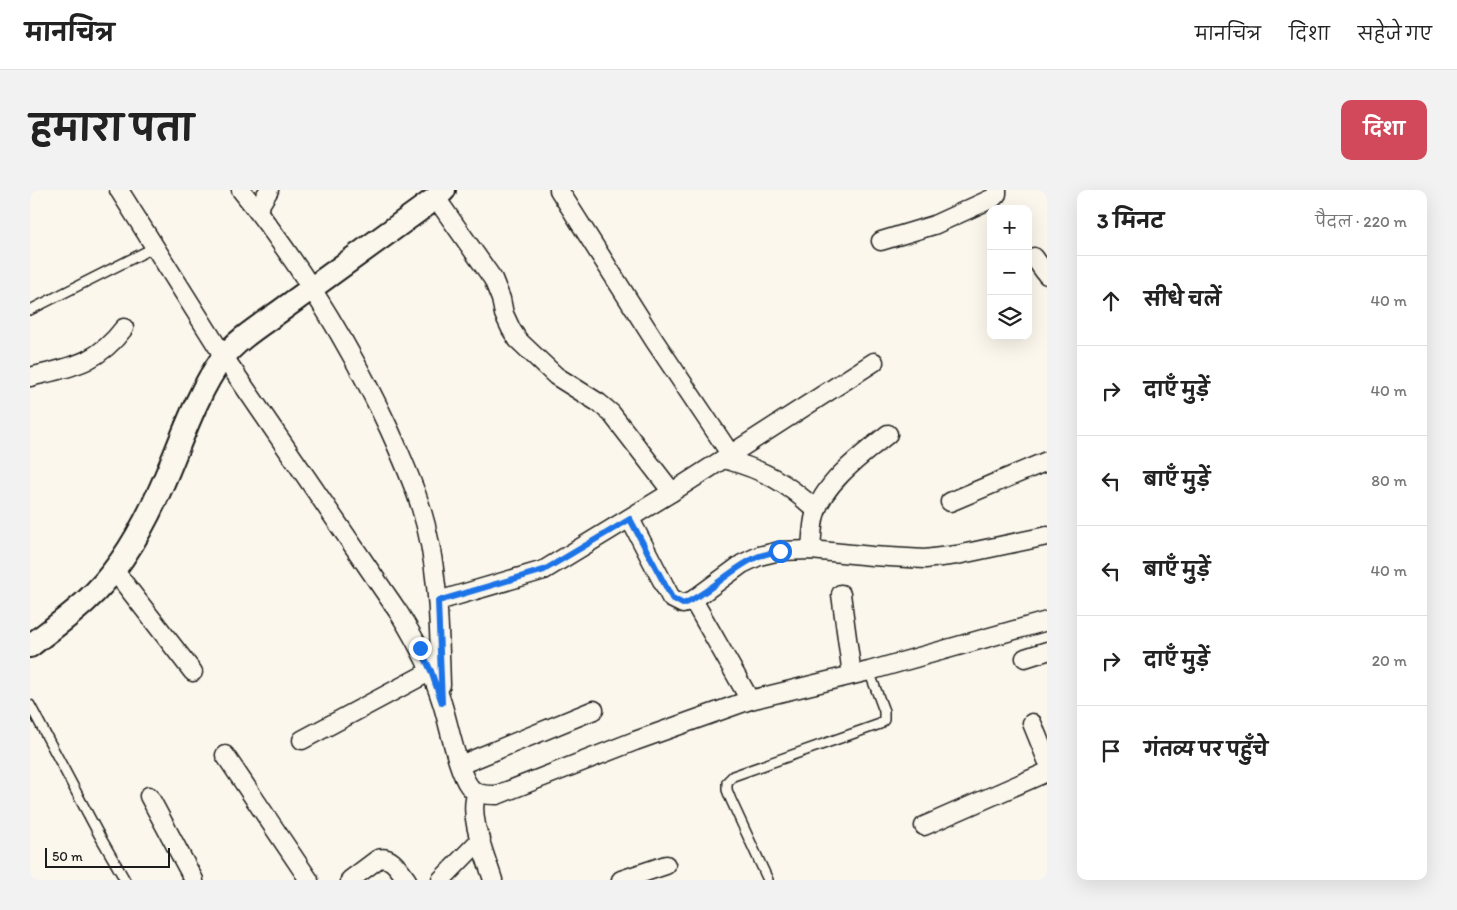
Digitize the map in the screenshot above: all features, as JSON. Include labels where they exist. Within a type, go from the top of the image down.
[{"type":"street","points":[[119,190],[224,357],[399,613],[420,648],[431,671],[460,765],[470,788],[481,839],[493,880]]},
{"type":"street","points":[[241,190],[312,288],[368,385],[402,459],[421,508],[431,550],[438,601],[442,703]]},
{"type":"street","points":[[257,210],[269,190]]},
{"type":"street","points":[[881,240],[934,225],[993,198],[997,194],[997,190]]},
{"type":"street","points":[[562,191],[727,457],[774,477],[797,492],[816,510]]},
{"type":"street","points":[[30,646],[87,601],[122,561],[137,537],[159,494],[209,380],[224,357],[235,346],[440,193],[494,279],[504,314],[518,340],[556,376],[600,403],[611,413],[672,492]]},
{"type":"street","points":[[1034,257],[1047,276]]},
{"type":"street","points":[[30,377],[82,363],[98,355],[113,343],[124,328]]},
{"type":"street","points":[[438,601],[544,570],[630,519],[874,362]]},
{"type":"street","points":[[811,550],[814,516],[819,502],[831,486],[859,458],[888,434]]},
{"type":"street","points":[[950,502],[1047,461]]},
{"type":"street","points":[[630,519],[672,598],[683,604],[693,600],[742,564],[759,556],[780,551],[811,550],[926,559],[957,556],[1047,536]]},
{"type":"street","points":[[114,570],[193,672]]},
{"type":"street","points":[[842,594],[852,675]]},
{"type":"street","points":[[693,600],[750,700]]},
{"type":"street","points":[[475,805],[486,796],[497,795],[636,741],[750,700],[852,675],[1047,622]]},
{"type":"street","points":[[1025,658],[1047,651]]},
{"type":"street","points":[[302,740],[431,671]]},
{"type":"street","points":[[460,765],[594,710]]},
{"type":"street","points":[[1032,723],[1047,760]]},
{"type":"street","points":[[225,755],[306,879]]},
{"type":"street","points":[[924,826],[1047,772]]},
{"type":"street","points":[[149,796],[194,880]]},
{"type":"street","points":[[441,880],[481,839]]},
{"type":"street","points":[[350,880],[378,859],[383,858],[390,859],[406,878]]},
{"type":"street","points":[[621,880],[666,864]]},
{"type":"lane","points":[[30,310],[155,247]]},
{"type":"lane","points":[[768,880],[731,800],[727,790],[727,782],[733,776],[880,724],[884,720],[884,711],[869,670]]},
{"type":"lane","points":[[30,705],[124,880]]},
{"type":"route","points":[[420,648],[431,671],[442,703],[438,601],[544,570],[630,519],[672,598],[683,604],[693,600],[742,564],[759,556],[780,551]]}]
